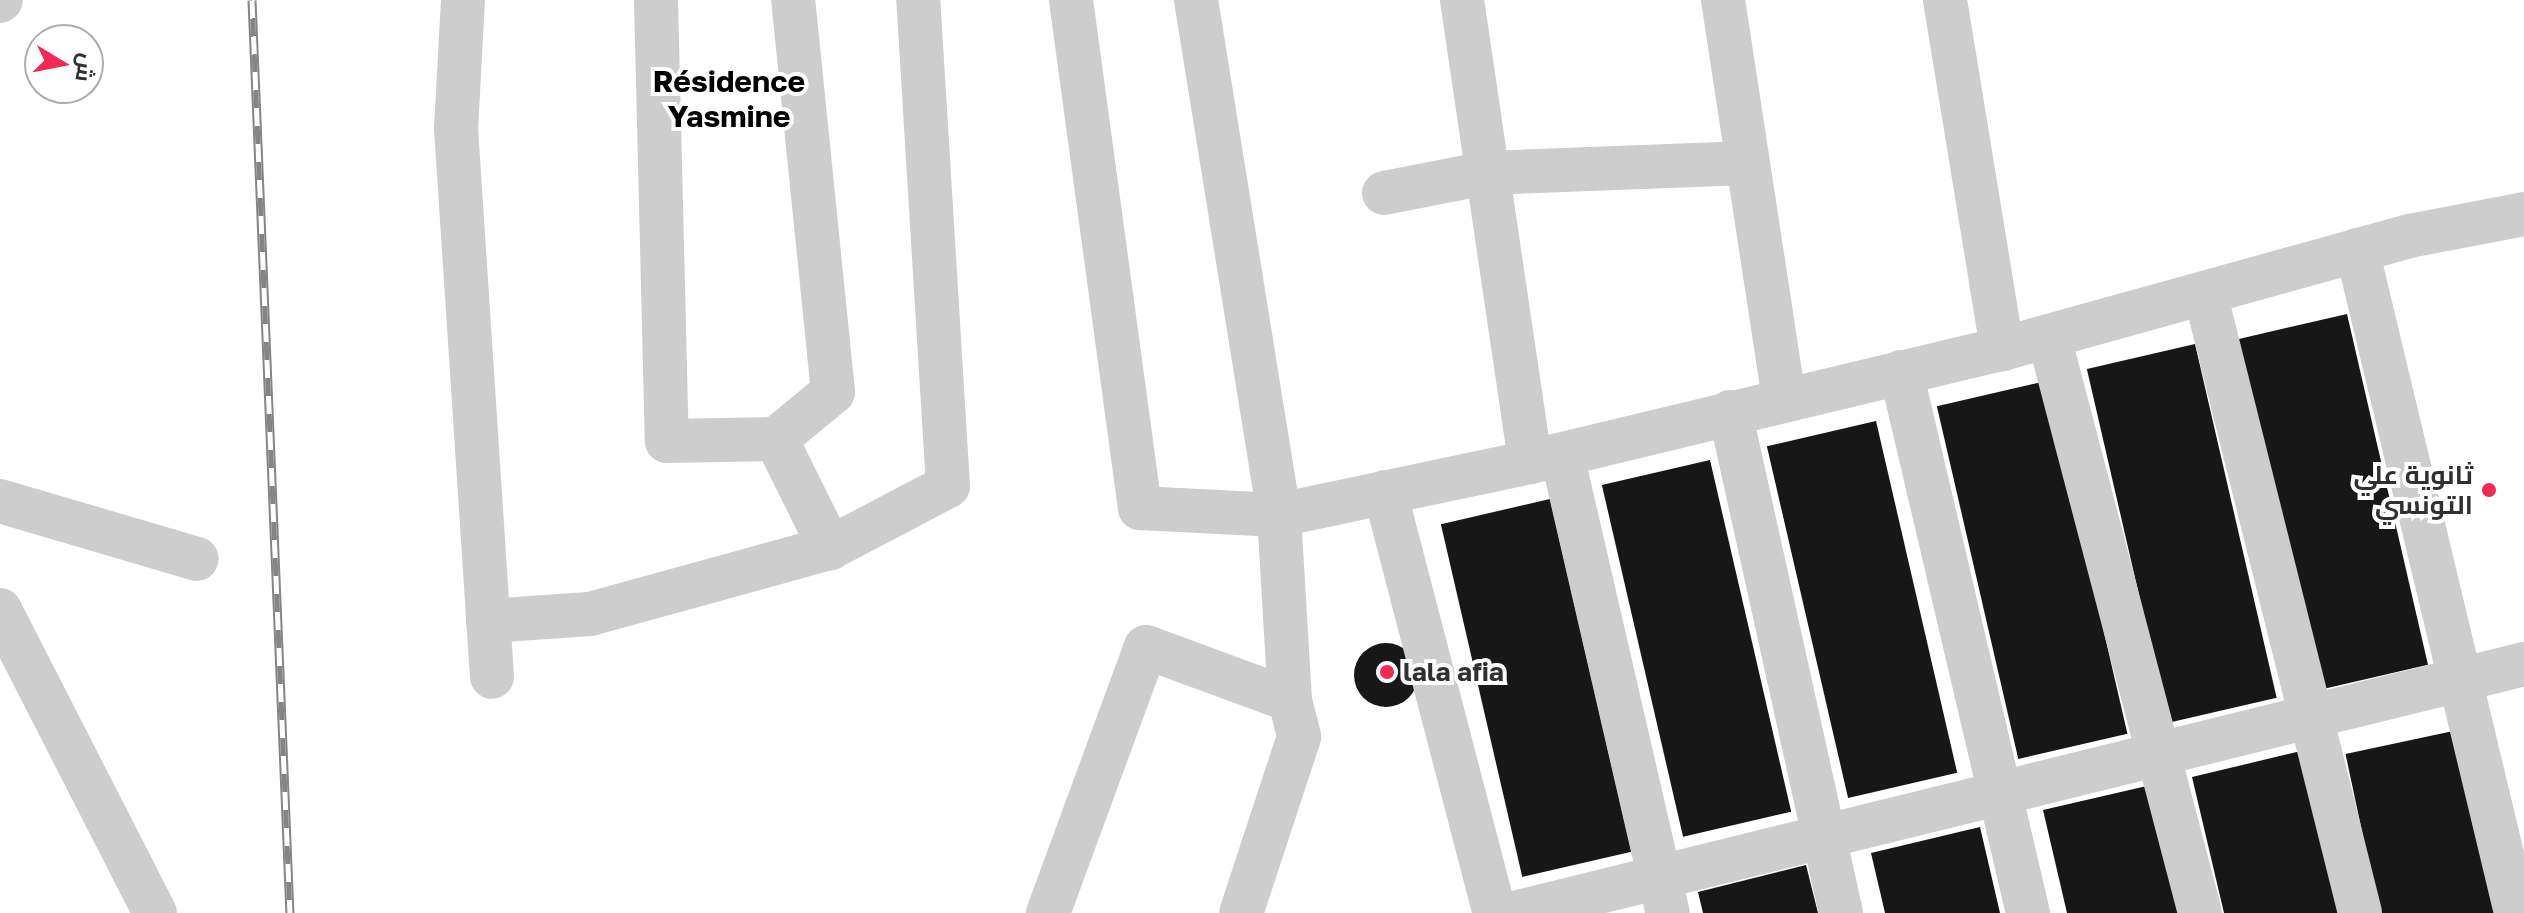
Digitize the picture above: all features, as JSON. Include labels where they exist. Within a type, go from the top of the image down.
[{"type":"street","points":[[463,0],[456,128],[492,677]]},
{"type":"street","points":[[656,0],[667,441],[776,439],[833,392],[793,0]]},
{"type":"street","points":[[488,621],[590,614],[830,548],[948,486],[918,0]]},
{"type":"street","points":[[1071,0],[1140,508],[1279,515],[1546,458],[1784,398],[2002,349],[2357,250],[2524,214]]},
{"type":"street","points":[[1196,0],[1279,515],[1290,700],[1299,737],[1241,913]]},
{"type":"street","points":[[1462,0],[1487,173],[1546,458],[1664,895]]},
{"type":"street","points":[[1723,0],[1784,398]]},
{"type":"street","points":[[1945,0],[2002,349]]},
{"type":"street","points":[[1384,193],[1487,173],[1748,163]]},
{"type":"street","points":[[2357,250],[2516,913]]},
{"type":"street","points":[[2205,293],[2360,913]]},
{"type":"street","points":[[2049,337],[2161,753],[2200,913]]},
{"type":"street","points":[[1901,372],[2028,913]]},
{"type":"street","points":[[1730,412],[1841,913]]},
{"type":"street","points":[[776,439],[830,548]]},
{"type":"street","points":[[1385,492],[1495,913]]},
{"type":"street","points":[[0,501],[197,559]]},
{"type":"street","points":[[0,610],[155,913]]},
{"type":"street","points":[[1048,913],[1146,647],[1290,700]]},
{"type":"street","points":[[1514,913],[1664,895],[1824,836],[2524,664]]},
{"type":"building","points":[[2347,314],[2428,665],[2319,690],[2238,339]]},
{"type":"building","points":[[2195,344],[2277,698],[2169,723],[2087,369]]},
{"type":"building","points":[[2046,381],[2127,734],[2018,759],[1937,406]]},
{"type":"building","points":[[1876,421],[1957,773],[1848,798],[1767,446]]},
{"type":"building","points":[[1710,460],[1791,812],[1683,837],[1602,485]]},
{"type":"building","points":[[1550,499],[1631,852],[1522,877],[1441,524]]},
{"type":"building","name":"lala afia","points":[[1386,643],[1398,645],[1409,652],[1416,663],[1416,687],[1409,698],[1398,705],[1386,707],[1374,705],[1363,698],[1356,687],[1354,675],[1356,663],[1363,652],[1374,645]]},
{"type":"building","points":[[2458,730],[2497,913],[2379,913],[2346,754]]},
{"type":"building","points":[[2301,751],[2338,913],[2224,913],[2192,777]]},
{"type":"building","points":[[2151,785],[2181,913],[2067,913],[2043,810]]},
{"type":"building","points":[[1980,827],[2000,913],[1885,913],[1871,853]]},
{"type":"building","points":[[1806,865],[1818,913],[1703,913],[1698,892]]},
{"type":"railway","points":[[252,0],[290,913]]},
{"type":"place","name":"ثانوية علي التونسي","points":[[2489,490]]},
{"type":"place","name":"lala afia","points":[[1387,672]]},
{"type":"district","name":"Résidence Yasmine","points":[[729,98]]}]
